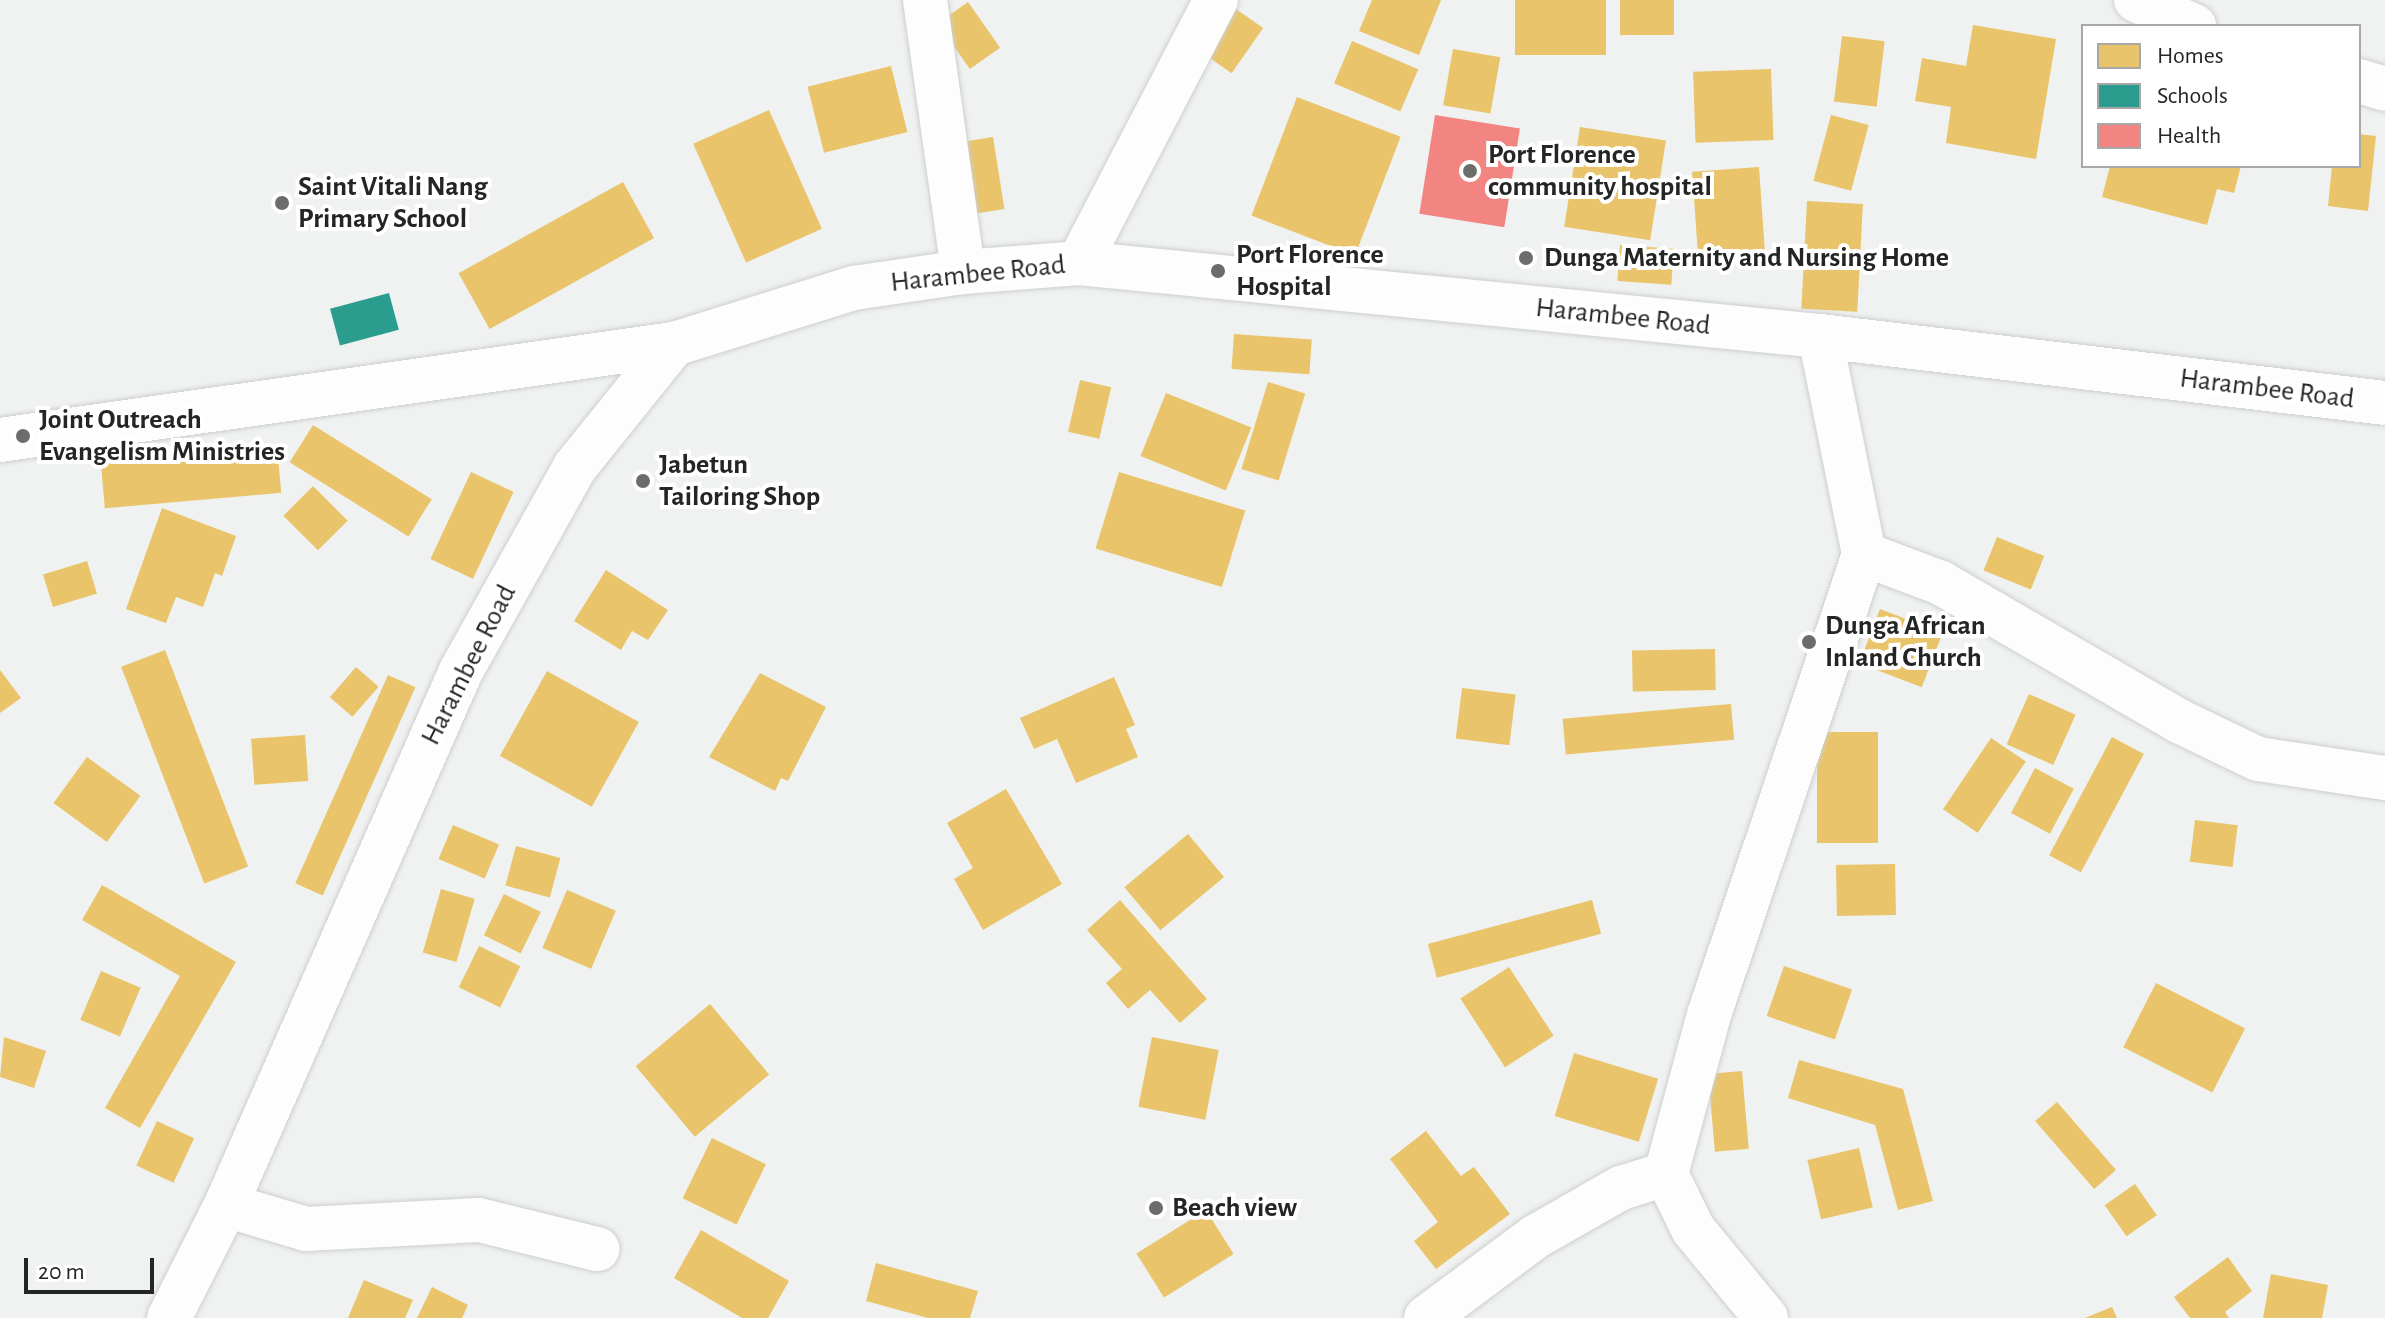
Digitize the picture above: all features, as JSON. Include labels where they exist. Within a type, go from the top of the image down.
[{"type":"street","points":[[925,0],[963,272]]},
{"type":"street","points":[[1079,263],[1216,0]]},
{"type":"street","points":[[2136,0],[2190,24]]},
{"type":"street","points":[[2361,82],[2385,89]]},
{"type":"street","name":"Harambee Road","points":[[169,1318],[226,1205],[461,671],[575,467],[674,344],[854,288],[963,272],[1079,263],[1820,336],[2385,403]]},
{"type":"street","points":[[1766,1318],[1693,1229],[1666,1174],[1709,1015],[1864,554],[1820,336]]},
{"type":"street","points":[[0,440],[674,344]]},
{"type":"street","points":[[1864,554],[1941,583],[2181,722],[2258,759],[2385,778]]},
{"type":"street","points":[[1426,1318],[1535,1237],[1621,1188],[1666,1174]]},
{"type":"street","points":[[226,1205],[306,1229],[479,1220],[597,1249]]},
{"type":"building: Homes","points":[[1223,0],[1263,28],[1232,73],[1191,45]]},
{"type":"building: Homes","points":[[1372,0],[1441,0],[1419,55],[1359,31]]},
{"type":"building: Homes","points":[[1515,0],[1606,0],[1606,55],[1515,55]]},
{"type":"building: Homes","points":[[1620,0],[1674,0],[1674,35],[1620,35]]},
{"type":"building: Homes","points":[[968,2],[1000,48],[970,69],[938,23]]},
{"type":"building: Homes","points":[[1973,25],[2056,39],[2036,159],[1946,143],[1951,107],[1915,101],[1922,58],[1966,66]]},
{"type":"building: Homes","points":[[1842,36],[1885,41],[1877,107],[1834,102]]},
{"type":"building: Homes","points":[[1352,41],[1418,69],[1400,111],[1334,83]]},
{"type":"building: Homes","points":[[1453,49],[1500,57],[1490,113],[1443,105]]},
{"type":"building: Homes","points":[[891,66],[907,132],[824,153],[808,87]]},
{"type":"building: Homes","points":[[1771,69],[1773,140],[1696,143],[1693,72]]},
{"type":"building: Homes","points":[[1297,97],[1401,137],[1355,255],[1251,216]]},
{"type":"building: Homes","points":[[769,110],[822,229],[746,263],[693,144]]},
{"type":"building: Homes","points":[[1831,115],[1869,125],[1851,191],[1813,181]]},
{"type":"building: Homes","points":[[1580,127],[1666,141],[1650,240],[1564,227]]},
{"type":"building: Homes","points":[[2361,134],[2376,136],[2368,211],[2328,206],[2332,168],[2361,168]]},
{"type":"building: Homes","points":[[993,137],[1004,209],[959,216],[948,144]]},
{"type":"building: Homes","points":[[1759,167],[1765,257],[1698,261],[1692,172]]},
{"type":"building: Homes","points":[[2109,168],[2240,168],[2234,193],[2217,189],[2207,225],[2102,197]]},
{"type":"building: Homes","points":[[623,182],[654,238],[490,329],[459,273]]},
{"type":"building: Homes","points":[[1807,201],[1863,204],[1857,312],[1801,309]]},
{"type":"building: Homes","points":[[1620,245],[1674,249],[1671,285],[1617,281]]},
{"type":"building: Homes","points":[[1234,334],[1312,339],[1309,374],[1232,369]]},
{"type":"building: Homes","points":[[1080,380],[1111,387],[1099,439],[1068,432]]},
{"type":"building: Homes","points":[[1268,382],[1305,393],[1279,480],[1241,469]]},
{"type":"building: Homes","points":[[1166,393],[1251,427],[1226,491],[1141,456]]},
{"type":"building: Homes","points":[[313,425],[432,499],[408,537],[290,462]]},
{"type":"building: Homes","points":[[277,445],[281,493],[105,508],[101,460]]},
{"type":"building: Homes","points":[[471,472],[514,492],[473,579],[430,559]]},
{"type":"building: Homes","points":[[1119,472],[1245,511],[1222,587],[1096,549]]},
{"type":"building: Homes","points":[[313,486],[348,521],[318,550],[283,516]]},
{"type":"building: Homes","points":[[162,508],[236,536],[222,576],[215,573],[203,607],[176,597],[166,623],[126,609]]},
{"type":"building: Homes","points":[[1997,537],[2044,556],[2031,589],[1984,570]]},
{"type":"building: Homes","points":[[87,561],[97,594],[53,607],[43,574]]},
{"type":"building: Homes","points":[[606,570],[668,610],[648,640],[632,631],[621,650],[574,621]]},
{"type":"building: Homes","points":[[1880,609],[1943,633],[1922,687],[1859,663]]},
{"type":"building: Homes","points":[[1715,649],[1716,690],[1633,691],[1632,650]]},
{"type":"building: Homes","points":[[165,650],[248,867],[204,883],[121,667]]},
{"type":"building: Homes","points":[[356,667],[379,687],[352,717],[330,697]]},
{"type":"building: Homes","points":[[0,670],[21,698],[0,713]]},
{"type":"building: Homes","points":[[547,671],[639,722],[592,807],[500,756]]},
{"type":"building: Homes","points":[[760,673],[826,707],[788,781],[781,778],[775,791],[709,757]]},
{"type":"building: Homes","points":[[388,675],[415,687],[323,895],[295,883]]},
{"type":"building: Homes","points":[[1114,677],[1135,725],[1126,729],[1138,757],[1076,783],[1057,739],[1034,749],[1020,718]]},
{"type":"building: Homes","points":[[1462,688],[1516,695],[1509,745],[1456,739]]},
{"type":"building: Homes","points":[[2029,694],[2076,715],[2053,765],[2007,744]]},
{"type":"building: Homes","points":[[1731,704],[1734,740],[1566,755],[1563,719]]},
{"type":"building: Homes","points":[[1817,732],[1878,732],[1878,843],[1817,843]]},
{"type":"building: Homes","points":[[305,735],[308,781],[254,785],[251,739]]},
{"type":"building: Homes","points":[[2112,737],[2144,754],[2081,872],[2049,855]]},
{"type":"building: Homes","points":[[1991,738],[2026,761],[1978,833],[1943,809]]},
{"type":"building: Homes","points":[[87,757],[140,796],[107,842],[53,803]]},
{"type":"building: Homes","points":[[2035,768],[2074,789],[2050,834],[2011,813]]},
{"type":"building: Homes","points":[[1006,789],[1062,884],[983,930],[954,879],[973,868],[947,823]]},
{"type":"building: Homes","points":[[2195,820],[2238,825],[2233,867],[2190,862]]},
{"type":"building: Homes","points":[[453,825],[499,845],[485,879],[439,859]]},
{"type":"building: Homes","points":[[1188,834],[1224,877],[1160,930],[1124,887]]},
{"type":"building: Homes","points":[[516,846],[560,858],[550,898],[505,886]]},
{"type":"building: Homes","points":[[1895,864],[1896,915],[1837,916],[1836,865]]},
{"type":"building: Homes","points":[[102,885],[236,962],[140,1128],[105,1108],[180,976],[82,920]]},
{"type":"building: Homes","points":[[441,889],[475,899],[456,962],[423,952]]},
{"type":"building: Homes","points":[[567,890],[616,911],[591,969],[542,948]]},
{"type":"building: Homes","points":[[504,894],[541,912],[521,953],[484,935]]},
{"type":"building: Homes","points":[[1120,900],[1207,999],[1180,1023],[1150,990],[1128,1009],[1106,983],[1122,969],[1087,930]]},
{"type":"building: Homes","points":[[1592,900],[1601,934],[1437,978],[1428,944]]},
{"type":"building: Homes","points":[[479,946],[520,966],[500,1008],[459,987]]},
{"type":"building: Homes","points":[[1784,966],[1852,989],[1835,1040],[1767,1016]]},
{"type":"building: Homes","points":[[1509,967],[1554,1036],[1505,1067],[1460,999]]},
{"type":"building: Homes","points":[[101,971],[141,988],[120,1037],[80,1020]]},
{"type":"building: Homes","points":[[2156,983],[2245,1028],[2212,1093],[2123,1047]]},
{"type":"building: Homes","points":[[710,1004],[769,1074],[695,1137],[636,1066]]},
{"type":"building: Homes","points":[[4,1037],[46,1051],[34,1088],[0,1077]]},
{"type":"building: Homes","points":[[1152,1037],[1219,1050],[1205,1120],[1138,1107]]},
{"type":"building: Homes","points":[[1574,1053],[1658,1079],[1639,1142],[1555,1116]]},
{"type":"building: Homes","points":[[1799,1060],[1903,1089],[1933,1201],[1898,1210],[1875,1125],[1788,1098]]},
{"type":"building: Homes","points":[[1742,1071],[1749,1149],[1715,1152],[1708,1074]]},
{"type":"building: Homes","points":[[2057,1102],[2116,1170],[2094,1189],[2035,1121]]},
{"type":"building: Homes","points":[[157,1121],[194,1138],[173,1183],[136,1165]]},
{"type":"building: Homes","points":[[1426,1131],[1461,1176],[1474,1167],[1510,1214],[1436,1269],[1414,1241],[1438,1222],[1390,1159]]},
{"type":"building: Homes","points":[[712,1138],[766,1164],[737,1225],[683,1198]]},
{"type":"building: Homes","points":[[1859,1148],[1873,1207],[1821,1219],[1807,1160]]},
{"type":"building: Homes","points":[[2135,1184],[2157,1215],[2126,1236],[2105,1205]]},
{"type":"building: Homes","points":[[1206,1210],[1234,1254],[1164,1298],[1136,1253]]},
{"type":"building: Homes","points":[[701,1230],[789,1281],[768,1318],[742,1318],[674,1278]]},
{"type":"building: Homes","points":[[2228,1257],[2252,1291],[2225,1312],[2229,1318],[2190,1318],[2174,1297]]},
{"type":"building: Homes","points":[[876,1263],[978,1291],[970,1318],[928,1318],[866,1301]]},
{"type":"building: Homes","points":[[2271,1274],[2328,1285],[2322,1318],[2263,1318]]},
{"type":"building: Homes","points":[[364,1280],[413,1300],[405,1318],[348,1318]]},
{"type":"building: Homes","points":[[432,1287],[468,1305],[462,1318],[417,1318]]},
{"type":"building: Homes","points":[[2112,1307],[2117,1318],[2085,1318]]},
{"type":"building: Schools","points":[[389,293],[399,330],[340,345],[330,309]]},
{"type":"building: Health","name":"Port Florence community hospital","points":[[1435,115],[1520,128],[1504,227],[1419,214]]},
{"type":"place","name":"Port Florence community hospital","points":[[1470,171]]},
{"type":"place","name":"Saint Vitali Nang Primary School","points":[[282,203]]},
{"type":"place","name":"Dunga Maternity and Nursing Home","points":[[1526,258]]},
{"type":"place","name":"Port Florence Hospital","points":[[1218,271]]},
{"type":"place","name":"Joint Outreach Evangelism Ministries","points":[[23,436]]},
{"type":"place","name":"Jabetun Tailoring Shop","points":[[643,481]]},
{"type":"place","name":"Dunga African Inland Church","points":[[1809,642]]},
{"type":"place","name":"Beach view","points":[[1156,1208]]}]
